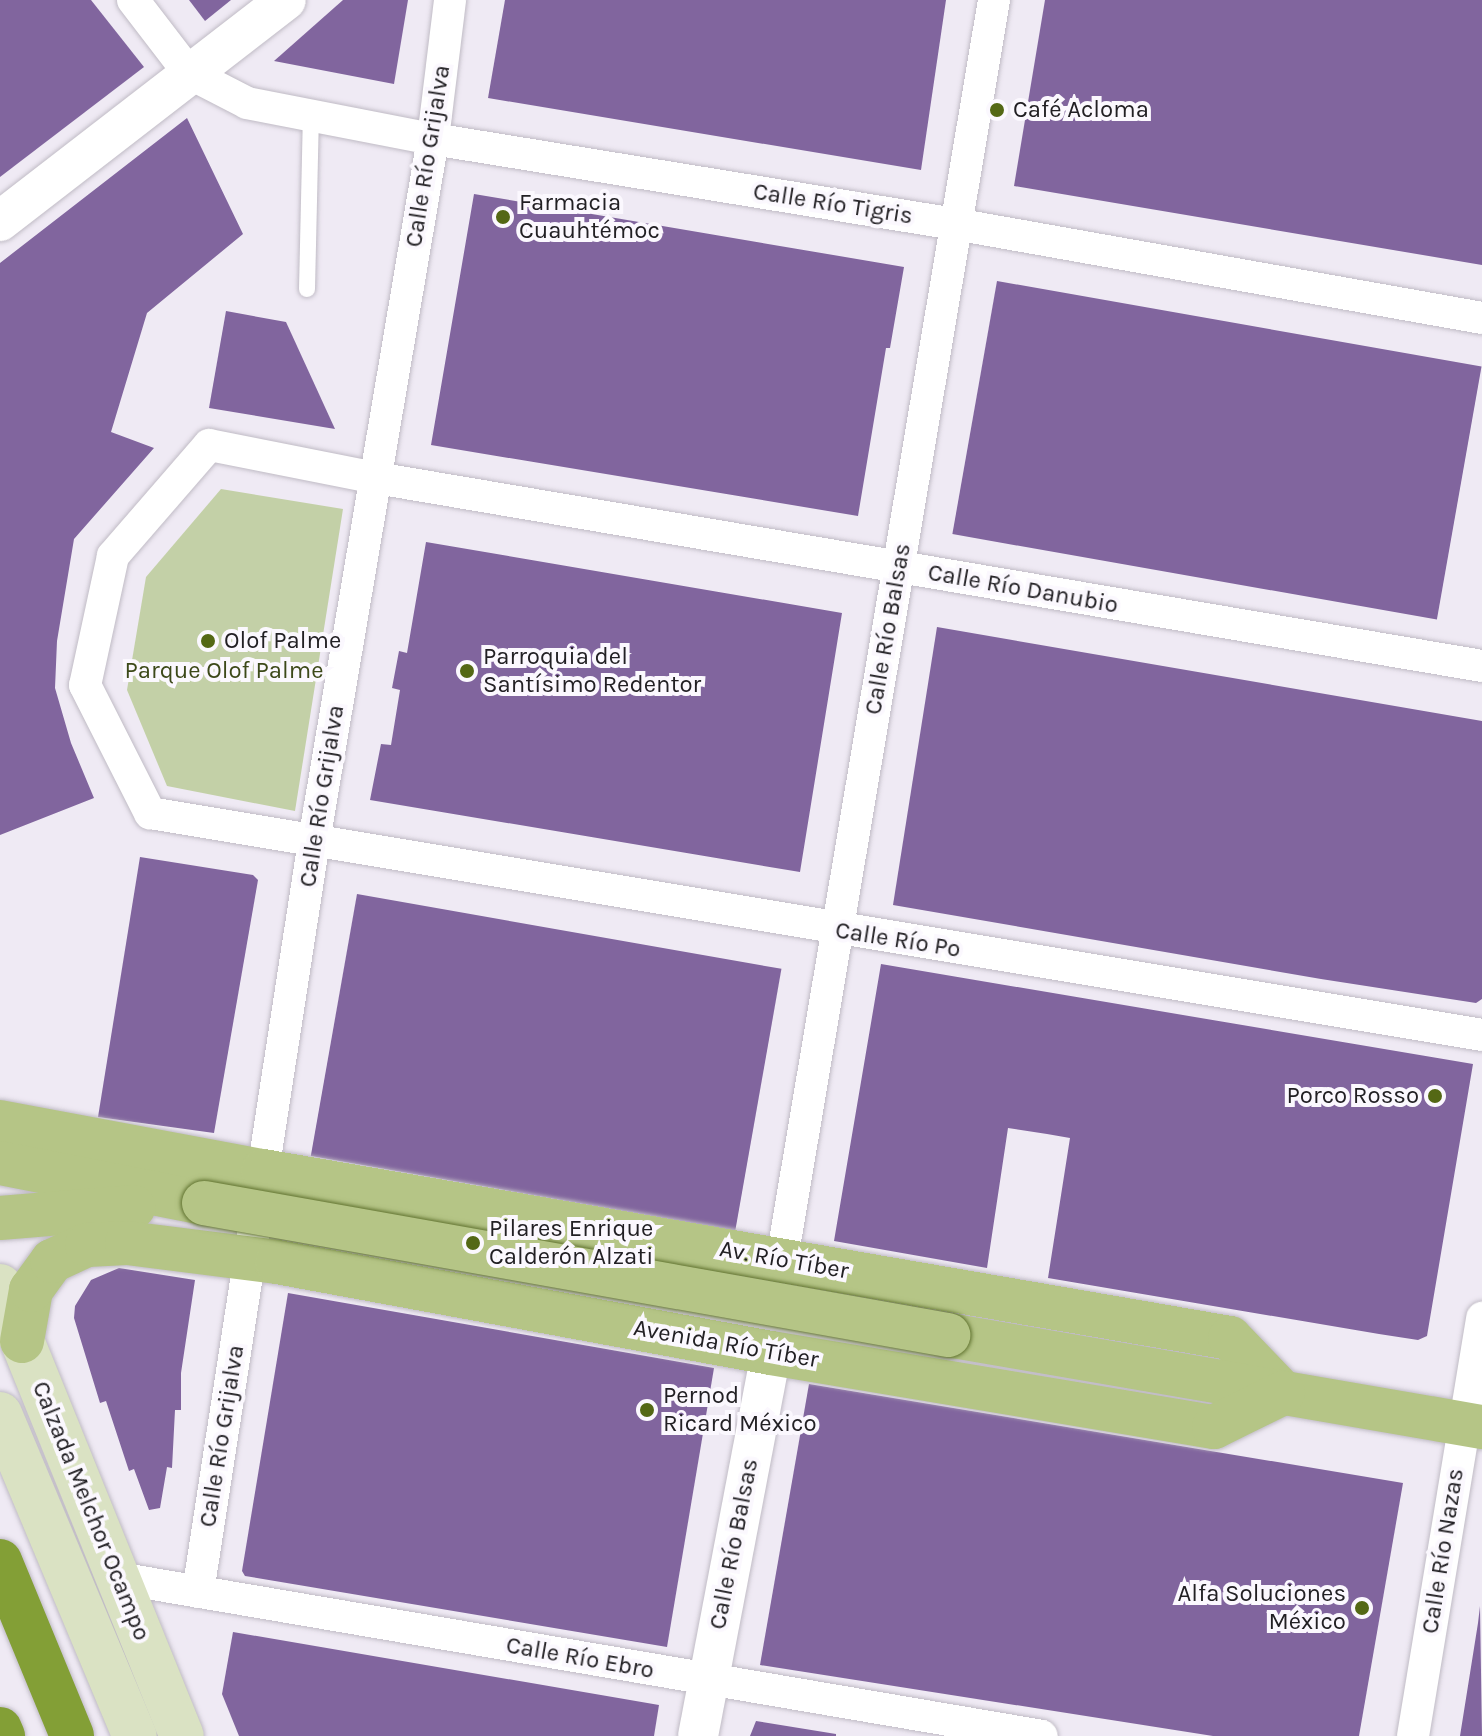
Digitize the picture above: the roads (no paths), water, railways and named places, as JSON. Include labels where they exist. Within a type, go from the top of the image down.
[{"type":"highway","points":[[0,1561],[72,1736]]},
{"type":"highway","points":[[0,1729],[3,1736]]},
{"type":"main road","points":[[0,1122],[276,1173],[278,1202],[275,1224],[263,1261]]},
{"type":"main road","points":[[0,1163],[204,1203],[1473,1425]]},
{"type":"main road","name":"Av. Río Tíber","points":[[276,1173],[1230,1338],[1283,1393]]},
{"type":"main road","points":[[0,1218],[8,1214],[204,1203]]},
{"type":"main road","name":"Avenida Río Tíber","points":[[22,1341],[35,1282],[52,1261],[76,1248],[127,1243],[263,1261],[771,1353],[1214,1427],[1283,1393]]},
{"type":"main road","name":"Calzada Melchor Ocampo","points":[[0,1286],[182,1736]]},
{"type":"main road","points":[[0,1414],[135,1736]]},
{"type":"street","points":[[133,0],[189,73]]},
{"type":"street","points":[[0,221],[286,0]]},
{"type":"street","name":"Calle Río Grijalva","points":[[276,1173],[314,841],[433,139],[450,0]]},
{"type":"street","name":"Calle Río Balsas","points":[[782,1259],[994,0]]},
{"type":"street","name":"Calle Río Tigris","points":[[189,73],[247,103],[311,116],[433,139],[955,224],[1482,318]]},
{"type":"street","name":"Calle Río Danubio","points":[[314,841],[150,813],[85,685],[113,556],[209,445],[376,478],[1482,666]]},
{"type":"street","name":"Calle Río Po","points":[[314,841],[1482,1035]]},
{"type":"street","name":"Calle Río Grijalva","points":[[198,1592],[263,1261]]},
{"type":"street","name":"Calle Río Nazas","points":[[1413,1736],[1473,1425],[1482,1318]]},
{"type":"street","name":"Calle Río Balsas","points":[[698,1736],[771,1353]]},
{"type":"street","name":"Calle Río Ebro","points":[[118,1578],[1042,1736]]},
{"type":"lane","points":[[307,289],[311,116]]},
{"type":"place","name":"Café Acloma","points":[[997,110]]},
{"type":"place","name":"Farmacia Cuauhtémoc","points":[[503,217]]},
{"type":"place","name":"Olof Palme","points":[[208,641]]},
{"type":"place","name":"Parroquia del Santísimo Redentor","points":[[467,671]]},
{"type":"place","name":"Porco Rosso","points":[[1435,1096]]},
{"type":"place","name":"Pilares Enrique Calderón Alzati","points":[[473,1243]]},
{"type":"place","name":"Pernod Ricard México","points":[[647,1410]]},
{"type":"place","name":"Alfa Soluciones México","points":[[1362,1608]]},
{"type":"park label","name":"Parque Olof Palme","points":[[224,671]]}]
